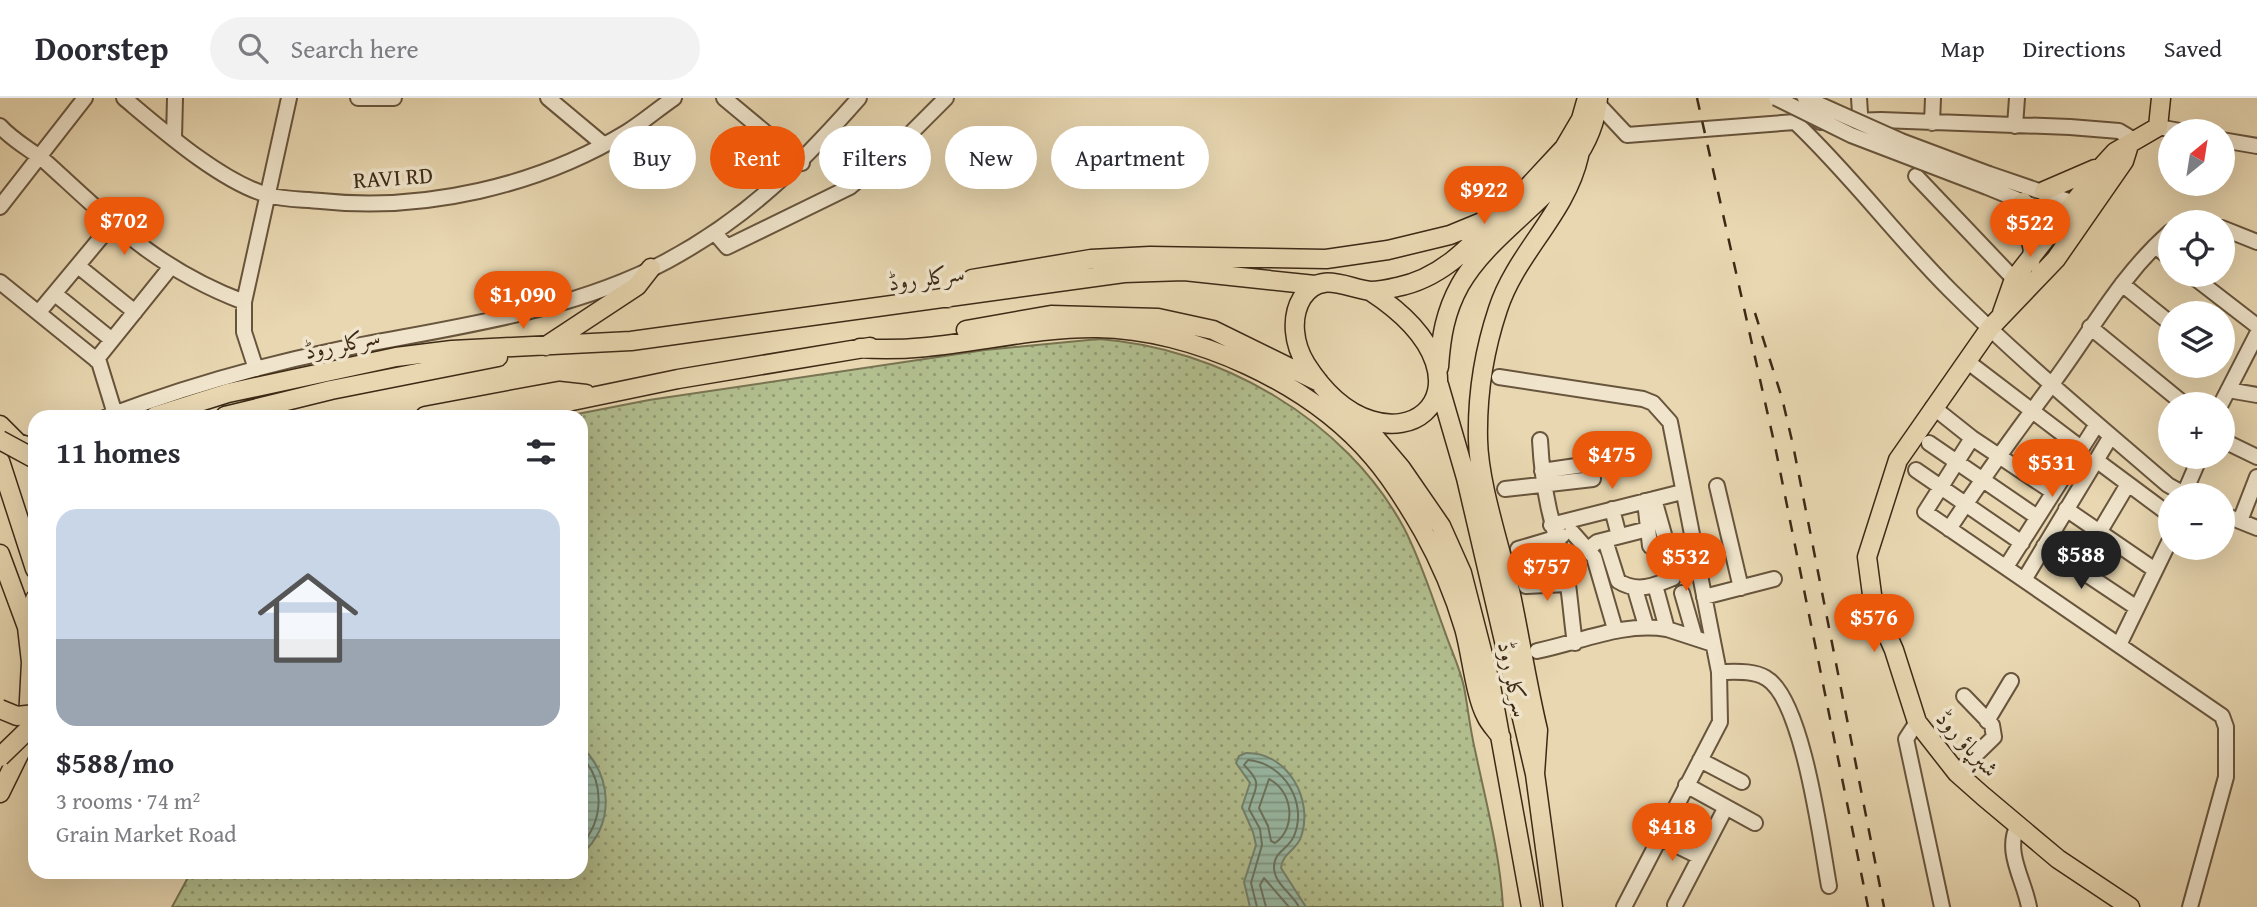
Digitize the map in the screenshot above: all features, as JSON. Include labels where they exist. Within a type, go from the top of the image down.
[{"type":"main road","points":[[2159,119],[2161,98]]},
{"type":"main road","points":[[529,410],[1051,315],[1158,318],[1213,330],[1319,382],[1353,411],[1382,422],[1410,423],[1431,405],[1439,378],[1442,329],[1461,284],[1475,263],[1567,172],[1590,132],[1594,100]]},
{"type":"main road","points":[[1319,382],[1302,357],[1295,326],[1298,306],[1315,285],[1344,283],[1370,290],[1398,287],[1440,270],[1471,245],[1564,148],[1594,100]]},
{"type":"main road","points":[[2003,313],[2014,279],[2071,222],[2104,164],[2115,152],[2158,127]]},
{"type":"main road","points":[[2082,206],[2124,161],[2132,143]]},
{"type":"main road","points":[[1535,774],[1538,730],[1478,440],[1486,348],[1499,306],[1527,251],[1558,206],[1575,175],[1578,156]]},
{"type":"main road","points":[[2044,191],[2104,164]]},
{"type":"main road","points":[[2023,202],[2033,251],[2031,262]]},
{"type":"main road","points":[[946,299],[972,279],[1091,260],[1150,256],[1326,259],[1360,255],[1450,235],[1501,214]]},
{"type":"main road","name":"شېرپاؤ روڈ","points":[[2071,222],[2028,290],[1990,328],[1933,407],[1891,474],[1867,557],[1873,603],[1894,650],[1917,722],[1957,773],[2058,859],[2130,907]]},
{"type":"main road","points":[[544,348],[636,286],[652,268]]},
{"type":"main road","name":"سرکلر روڈ","points":[[174,410],[394,348],[544,348],[631,341],[1088,277],[1159,270],[1315,285]]},
{"type":"main road","points":[[1370,290],[1408,322],[1427,346],[1439,378]]},
{"type":"main road","points":[[860,348],[898,351],[1045,331],[1098,328],[1160,337],[1215,351],[1312,402],[1372,455],[1409,505],[1448,578],[1485,715],[1501,737]]},
{"type":"main road","name":"سرکلر روڈ","points":[[249,410],[331,390],[544,348]]},
{"type":"main road","name":"سرکلر روڈ","points":[[1439,378],[1466,478],[1535,774],[1553,907]]},
{"type":"main road","points":[[457,410],[559,391],[600,395]]},
{"type":"main road","name":"سرکلر روڈ","points":[[1353,411],[1401,468],[1441,526],[1462,573],[1477,622],[1501,737],[1531,907]]},
{"type":"main road","points":[[0,425],[8,435],[28,447]]},
{"type":"main road","points":[[0,440],[28,448]]},
{"type":"main road","points":[[28,452],[13,458],[0,459],[28,547]]},
{"type":"main road","points":[[0,554],[28,636]]},
{"type":"main road","points":[[0,709],[17,716],[28,715]]},
{"type":"main road","points":[[0,793],[27,738],[28,719]]},
{"type":"main road","points":[[0,757],[28,730]]},
{"type":"street","points":[[1,204],[85,98]]},
{"type":"street","name":"RAVI RD","points":[[124,98],[210,166],[268,195],[342,203],[391,203],[438,197],[487,188],[546,170],[628,131],[674,98]]},
{"type":"street","points":[[174,138],[175,98]]},
{"type":"street","points":[[256,369],[244,332],[244,302],[289,98]]},
{"type":"street","points":[[358,98],[394,98]]},
{"type":"street","points":[[548,98],[603,144]]},
{"type":"street","points":[[724,98],[758,126]]},
{"type":"street","points":[[805,160],[859,98]]},
{"type":"street","points":[[715,233],[727,247],[850,187],[898,146],[946,98]]},
{"type":"street","points":[[1776,98],[1851,135],[1988,180],[2044,191],[2082,206]]},
{"type":"street","points":[[1805,98],[1988,180],[2023,202],[2071,222]]},
{"type":"street","points":[[1931,123],[1933,98]]},
{"type":"street","points":[[2015,126],[2017,98]]},
{"type":"street","points":[[1594,100],[1628,135],[1795,122],[1881,120],[2119,131],[2132,143]]},
{"type":"street","points":[[1795,122],[1832,156],[1948,288],[2052,385],[2166,483]]},
{"type":"street","points":[[0,126],[170,268],[244,302]]},
{"type":"street","points":[[2235,142],[2257,146]]},
{"type":"street","points":[[1916,176],[2014,279]]},
{"type":"street","points":[[124,410],[173,392],[256,369],[394,348],[598,289],[652,268],[715,233],[770,189]]},
{"type":"street","points":[[39,312],[113,223]]},
{"type":"street","points":[[2235,233],[2257,242]]},
{"type":"street","points":[[1949,528],[1997,455],[2052,385],[2090,327],[2122,284],[2158,243]]},
{"type":"street","points":[[78,266],[135,312]]},
{"type":"street","points":[[96,360],[170,268]]},
{"type":"street","points":[[0,282],[96,360],[110,410]]},
{"type":"street","points":[[2122,284],[2158,313]]},
{"type":"street","points":[[2207,287],[2257,326]]},
{"type":"street","points":[[55,293],[112,341]]},
{"type":"street","points":[[2090,327],[2169,392]]},
{"type":"street","points":[[2227,392],[2255,342]]},
{"type":"street","points":[[1968,362],[2081,448]]},
{"type":"street","points":[[1499,377],[1620,395],[1653,403],[1670,422],[1719,672],[1720,722],[1624,907]]},
{"type":"street","points":[[2228,378],[2231,383],[2257,396]]},
{"type":"street","points":[[1933,407],[1972,438],[2053,492]]},
{"type":"street","points":[[2006,567],[2097,424]]},
{"type":"street","points":[[2024,580],[2111,436]]},
{"type":"street","points":[[1972,438],[1925,512],[2222,716],[2226,727],[2226,778],[2190,907]]},
{"type":"street","points":[[1541,440],[1543,479],[1553,532],[1562,553],[1575,643]]},
{"type":"street","points":[[1929,443],[2037,517]]},
{"type":"street","points":[[2235,446],[2257,457]]},
{"type":"street","points":[[2096,460],[2158,506]]},
{"type":"street","points":[[1506,489],[1590,464]]},
{"type":"street","points":[[1916,470],[2022,542]]},
{"type":"street","points":[[2240,521],[2257,477]]},
{"type":"street","points":[[1543,479],[1593,479]]},
{"type":"street","points":[[2078,568],[2128,484]]},
{"type":"street","points":[[1717,486],[1741,588]]},
{"type":"street","points":[[1518,549],[1591,515],[1682,492]]},
{"type":"street","points":[[1649,500],[1650,546]]},
{"type":"street","points":[[1649,500],[1674,570],[1673,578]]},
{"type":"street","points":[[1612,509],[1612,538],[1618,581],[1634,589],[1655,585],[1699,569]]},
{"type":"street","points":[[2066,509],[2155,570]]},
{"type":"street","points":[[1553,532],[1572,532],[1581,527],[1591,515]]},
{"type":"street","points":[[2235,519],[2257,528]]},
{"type":"street","points":[[1588,550],[1612,538],[1648,529]]},
{"type":"street","points":[[1572,532],[1594,557],[1615,629]]},
{"type":"street","points":[[2044,546],[2137,608]]},
{"type":"street","points":[[2119,645],[2160,560]]},
{"type":"street","points":[[1704,597],[1774,579]]},
{"type":"street","points":[[1526,586],[1566,584]]},
{"type":"street","points":[[1655,585],[1667,629]]},
{"type":"street","points":[[1634,589],[1646,626]]},
{"type":"street","points":[[1682,593],[1695,638]]},
{"type":"street","points":[[1537,651],[1575,643],[1615,629],[1646,626],[1667,629],[1713,644]]},
{"type":"street","points":[[1719,672],[1757,674],[1768,678],[1777,687],[1789,710],[1800,737],[1829,886]]},
{"type":"street","points":[[1987,721],[2011,681]]},
{"type":"street","points":[[1957,773],[1994,737],[1987,721],[1964,696]]},
{"type":"street","points":[[1917,722],[1906,739],[1942,907]]},
{"type":"street","points":[[1700,760],[1742,782]]},
{"type":"street","points":[[1686,785],[1755,822]]},
{"type":"street","points":[[1675,905],[1726,807]]},
{"type":"street","points":[[2018,825],[2011,838],[2013,855],[2029,907]]},
{"type":"street","points":[[1659,837],[1700,857]]},
{"type":"shaded area","points":[[1099,339],[1144,345],[1189,357],[1233,374],[1275,396],[1313,423],[1348,454],[1379,489],[1404,528],[1426,579],[1462,680],[1496,848],[1503,907],[172,907],[187,879],[588,879],[588,412],[649,400],[985,350]]},
{"type":"water","points":[[1246,753],[1274,760],[1285,769],[1300,794],[1304,808],[1301,837],[1284,859],[1281,868],[1306,907],[1250,907],[1244,882],[1256,845],[1242,807],[1250,783],[1236,763],[1239,756]]},
{"type":"water","points":[[588,754],[599,772],[606,800],[600,829],[588,847]]},
{"type":"railway","points":[[1697,98],[1776,451],[1868,907]]},
{"type":"railway","points":[[1755,313],[1782,398],[1793,445],[1884,907]]}]
